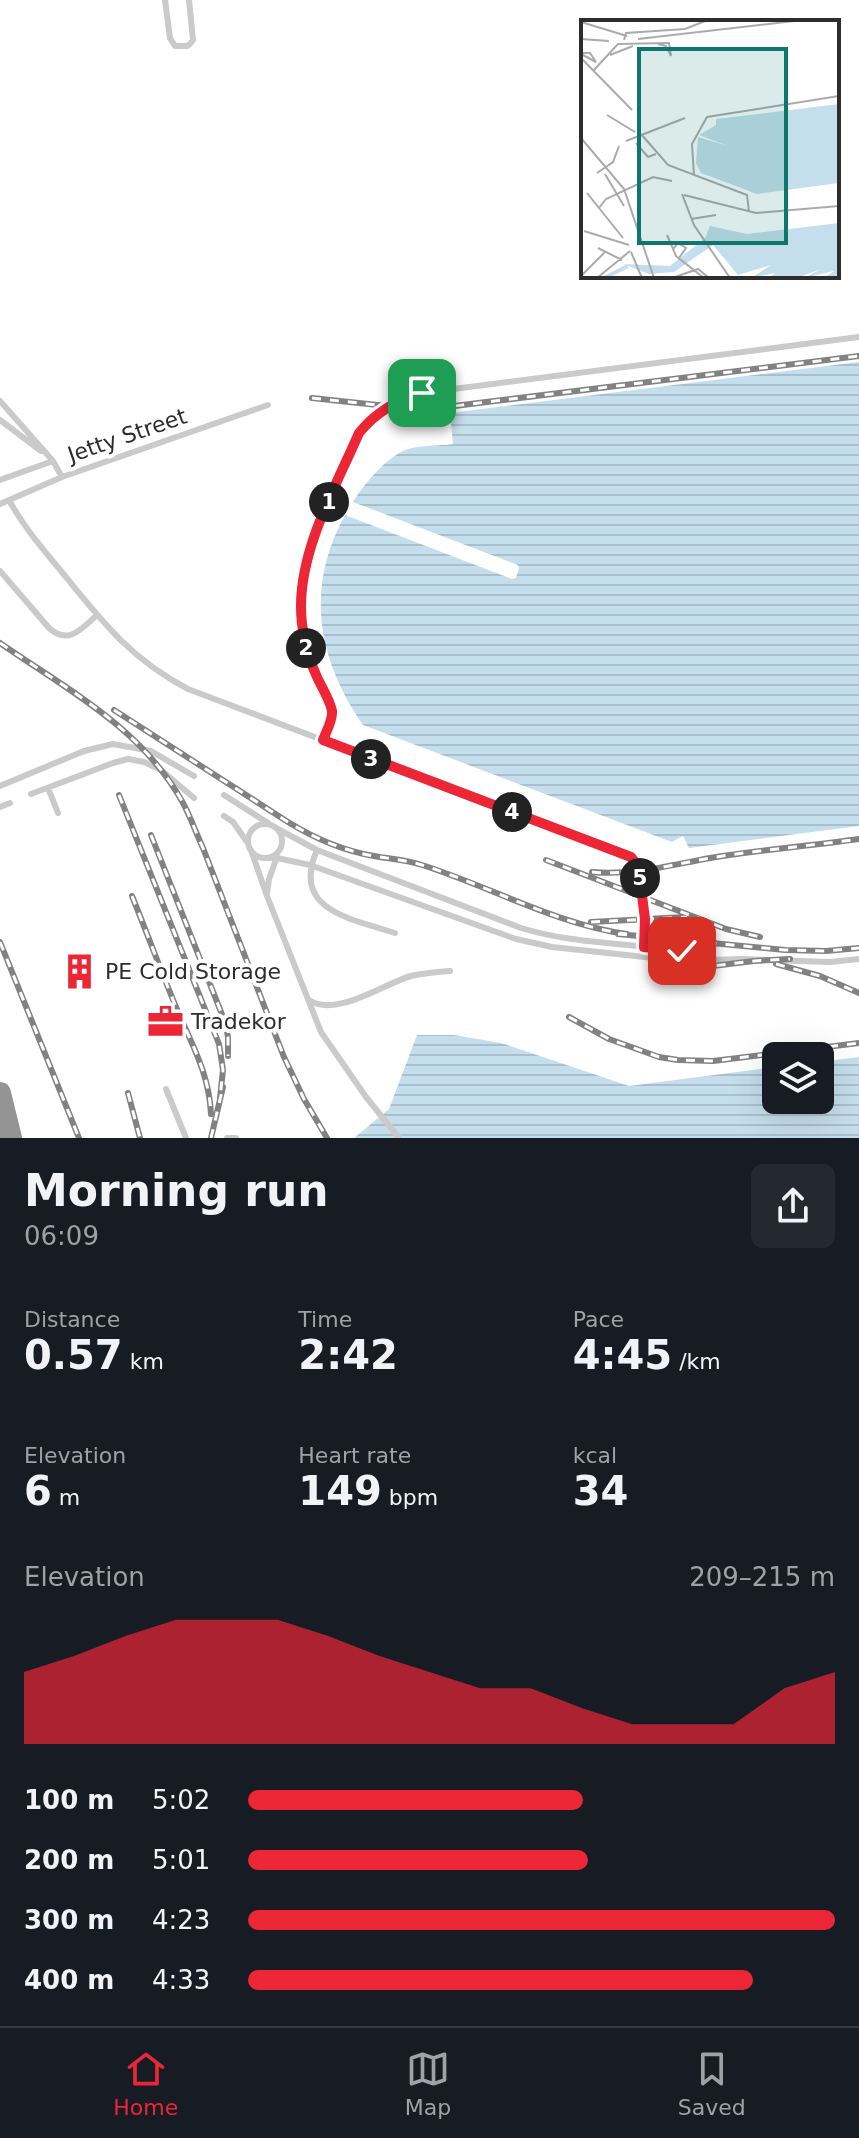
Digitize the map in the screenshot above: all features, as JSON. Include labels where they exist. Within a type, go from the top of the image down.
[{"type":"highway","points":[[0,1093],[11,1138]]},
{"type":"lane","points":[[165,0],[170,38],[175,46],[181,47],[193,40],[189,0]]},
{"type":"lane","points":[[323,740],[332,713],[307,649],[301,606],[302,580],[317,528],[359,433],[392,404],[422,393],[859,337]]},
{"type":"lane","points":[[0,401],[50,458],[62,477]]},
{"type":"lane","name":"Jetty Street","points":[[0,504],[62,477],[268,405]]},
{"type":"lane","points":[[0,420],[50,458]]},
{"type":"lane","points":[[0,480],[50,458]]},
{"type":"lane","points":[[9,500],[34,538],[97,615],[132,652],[172,680],[188,689],[631,857],[639,872],[645,919],[642,957]]},
{"type":"lane","points":[[0,571],[58,635],[75,633],[97,615]]},
{"type":"lane","points":[[0,786],[84,751],[113,744],[151,751],[194,776]]},
{"type":"lane","points":[[31,794],[118,761],[132,760],[144,762],[166,773],[194,798]]},
{"type":"lane","points":[[48,788],[58,813]]},
{"type":"lane","points":[[224,795],[317,850],[521,928],[549,937],[682,951],[713,958]]},
{"type":"lane","points":[[0,807],[10,803]]},
{"type":"lane","points":[[224,816],[233,822],[255,854],[310,865],[516,939],[552,947],[682,961],[713,958],[830,962],[859,959]]},
{"type":"lane","points":[[267,896],[282,836],[273,826],[263,824],[253,829],[248,840],[267,896],[306,996],[325,1039],[399,1138]]},
{"type":"lane","points":[[265,858],[275,855],[281,847]]},
{"type":"lane","points":[[317,850],[310,865],[315,894],[324,907],[336,914],[395,933]]},
{"type":"lane","points":[[306,996],[313,1003],[334,1006],[411,976],[450,971]]},
{"type":"lane","points":[[166,1089],[186,1138]]},
{"type":"lane","points":[[227,1138],[236,1138]]},
{"type":"water","points":[[859,362],[859,826],[689,848],[683,836],[672,842],[363,725],[335,674],[322,622],[324,569],[345,515],[512,579],[516,578],[519,568],[518,565],[353,502],[377,471],[400,453],[419,447],[453,444],[450,413]]},
{"type":"water","points":[[417,1035],[454,1035],[501,1043],[629,1086],[762,1069],[762,1114],[834,1114],[834,1060],[859,1057],[859,1138],[354,1138],[389,1109]]},
{"type":"railway","points":[[312,398],[415,409],[438,408],[859,356]]},
{"type":"railway","points":[[0,643],[102,712],[147,753],[166,777],[183,803],[203,848],[284,1057],[327,1138]]},
{"type":"railway","points":[[114,710],[288,822],[319,838],[363,854],[422,865],[549,914],[627,934]]},
{"type":"railway","points":[[119,795],[219,1044],[223,1070],[220,1098]]},
{"type":"railway","points":[[151,835],[225,1022],[228,1056]]},
{"type":"railway","points":[[592,872],[636,871],[728,855],[859,839]]},
{"type":"railway","points":[[546,860],[726,929],[760,937]]},
{"type":"railway","points":[[132,896],[199,1059],[211,1114]]},
{"type":"railway","points":[[591,922],[687,917]]},
{"type":"railway","points":[[618,934],[785,950],[859,948]]},
{"type":"railway","points":[[0,942],[79,1138]]},
{"type":"railway","points":[[663,972],[790,959]]},
{"type":"railway","points":[[776,964],[820,976],[859,993]]},
{"type":"railway","points":[[569,1017],[609,1039],[659,1057],[678,1060],[713,1061],[859,1043]]},
{"type":"railway","points":[[211,1138],[223,1087]]},
{"type":"railway","points":[[128,1093],[140,1138]]},
{"type":"place","name":"PE Cold Storage","points":[[79,971]]},
{"type":"place","name":"Tradekor","points":[[165,1021]]},
{"type":"route","points":[[422,393],[392,404],[359,433],[317,528],[308,557],[302,580],[303,628],[315,673],[332,713],[323,740],[631,857],[639,872],[645,919],[644,947],[682,951]]}]
